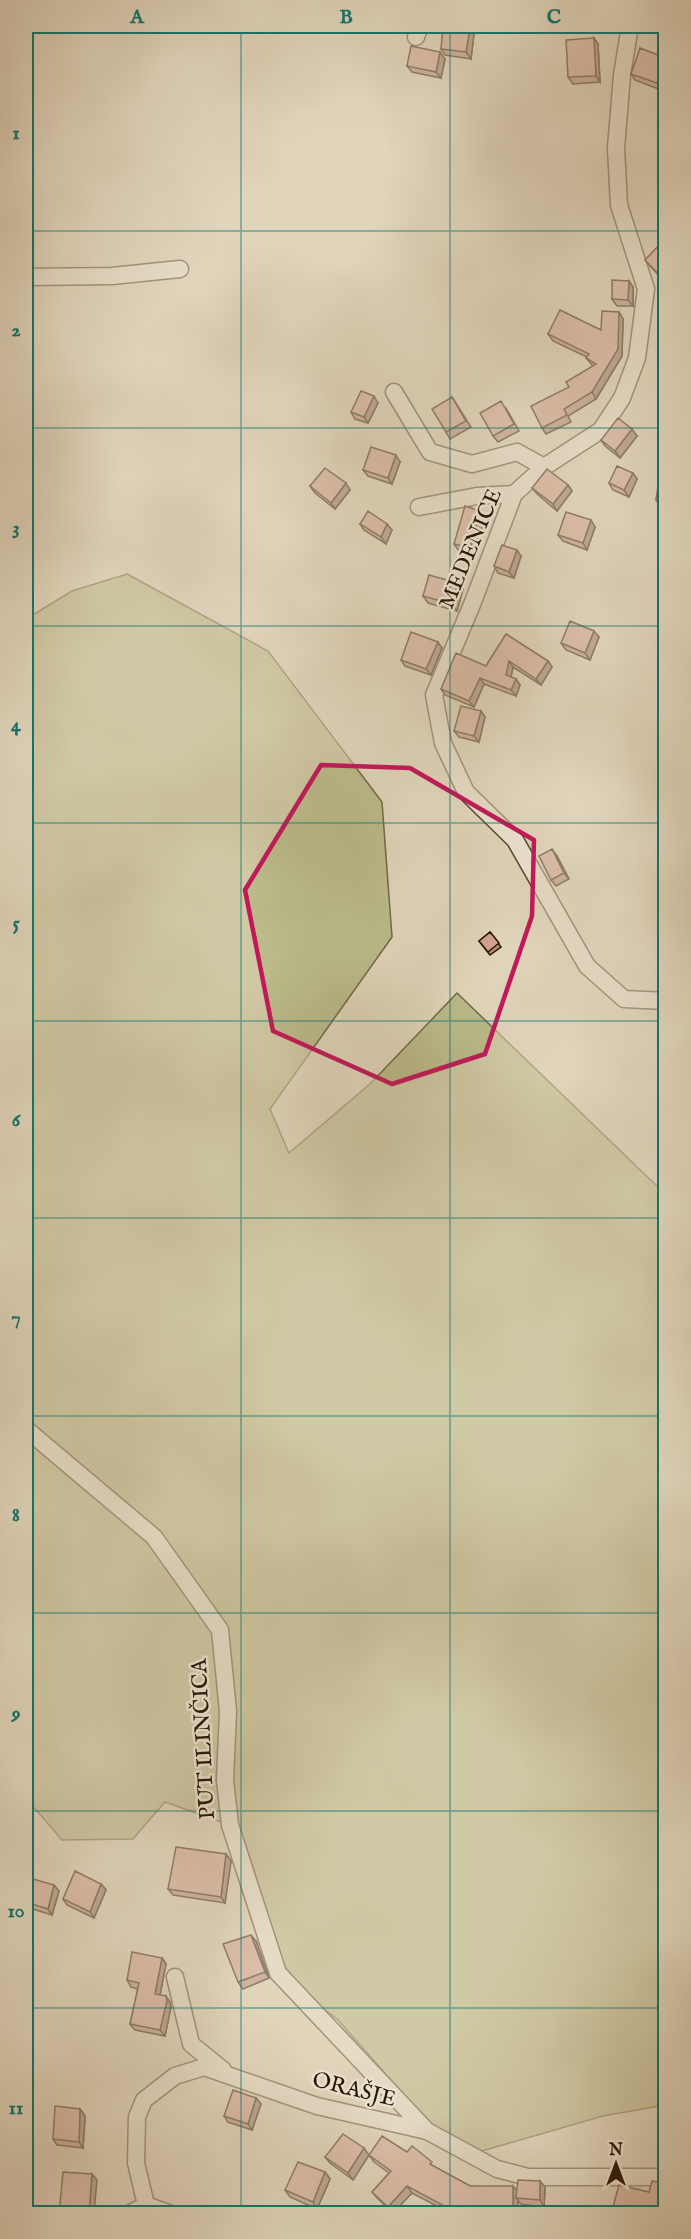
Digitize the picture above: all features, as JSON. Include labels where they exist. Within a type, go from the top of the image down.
[{"type":"street","name":"MEDENICE","points":[[630,26],[622,75],[616,148],[619,205],[645,289],[636,358],[621,398],[601,430],[544,467],[514,494],[473,602],[434,695],[443,743],[466,792],[515,840],[587,966],[624,999],[666,1001]]},
{"type":"street","points":[[26,277],[112,276],[180,269]]},
{"type":"street","points":[[394,392],[430,452],[472,464],[517,452],[544,467]]},
{"type":"street","points":[[419,507],[477,496],[514,494]]},
{"type":"street","name":"PUT ILINČICA","points":[[26,1429],[154,1537],[220,1630],[228,1711],[225,1780],[230,1825],[278,1974],[427,2131]]},
{"type":"street","points":[[175,1977],[191,2044],[226,2073]]},
{"type":"street","name":"ORAŠJE","points":[[146,2205],[136,2163],[137,2117],[144,2100],[176,2076],[204,2067],[317,2106],[427,2131],[497,2169],[528,2177],[666,2177]]},
{"type":"street","points":[[129,2214],[146,2205],[171,2214]]},
{"type":"highlighted area","points":[[321,765],[410,768],[534,840],[532,916],[485,1054],[392,1084],[273,1031],[245,890]]},
{"type":"green space","points":[[127,574],[268,651],[382,802],[392,937],[270,1109],[289,1153],[371,1083],[457,993],[660,1189],[665,1183],[665,2105],[603,2116],[468,2155],[431,2125],[338,2020],[278,1973],[230,1825],[165,1802],[133,1839],[62,1840],[26,1798],[26,619],[72,591]]},
{"type":"building","points":[[443,26],[470,28],[466,52],[441,49]]},
{"type":"building","points":[[594,38],[596,76],[568,77],[566,40]]},
{"type":"building","points":[[411,46],[440,52],[436,72],[407,66]]},
{"type":"building","points":[[640,48],[666,58],[657,83],[631,74]]},
{"type":"building","points":[[661,243],[666,247],[666,279],[664,280],[645,260]]},
{"type":"building","points":[[612,280],[629,281],[628,300],[612,299]]},
{"type":"building","points":[[560,310],[601,330],[602,311],[619,312],[618,349],[592,392],[564,409],[567,415],[542,428],[531,406],[569,387],[566,382],[596,364],[586,358],[589,354],[548,334]]},
{"type":"building","points":[[361,391],[374,396],[364,417],[351,412]]},
{"type":"building","points":[[452,397],[466,421],[446,432],[432,409]]},
{"type":"building","points":[[501,401],[514,424],[493,436],[480,413]]},
{"type":"building","points":[[618,418],[632,429],[615,451],[601,440]]},
{"type":"building","points":[[371,447],[396,455],[388,478],[363,470]]},
{"type":"building","points":[[661,465],[666,465],[666,502],[656,500]]},
{"type":"building","points":[[617,466],[633,473],[624,490],[609,483]]},
{"type":"building","points":[[325,468],[346,483],[331,503],[310,486]]},
{"type":"building","points":[[547,469],[568,485],[553,504],[532,488]]},
{"type":"building","points":[[465,506],[480,511],[470,548],[454,544]]},
{"type":"building","points":[[368,511],[387,524],[381,537],[360,524]]},
{"type":"building","points":[[566,512],[591,520],[583,543],[558,535]]},
{"type":"building","points":[[502,545],[517,550],[509,572],[494,566]]},
{"type":"building","points":[[662,556],[666,556],[666,580],[663,580]]},
{"type":"building","points":[[429,575],[458,583],[452,604],[423,596]]},
{"type":"building","points":[[570,621],[594,631],[585,653],[561,643]]},
{"type":"building","points":[[411,632],[438,642],[426,669],[401,660]]},
{"type":"building","points":[[506,634],[548,661],[536,679],[509,661],[506,675],[516,679],[511,690],[480,678],[469,701],[441,689],[456,653],[486,666]]},
{"type":"building","points":[[461,706],[481,711],[474,736],[454,731]]},
{"type":"building","points":[[552,849],[564,873],[551,880],[539,856]]},
{"type":"building","points":[[490,932],[499,943],[488,952],[479,941]]},
{"type":"building","points":[[176,1847],[226,1854],[221,1897],[168,1889]]},
{"type":"building","points":[[75,1871],[101,1884],[90,1912],[63,1899]]},
{"type":"building","points":[[26,1877],[54,1885],[48,1909],[26,1902]]},
{"type":"building","points":[[251,1935],[265,1972],[238,1982],[223,1944]]},
{"type":"building","points":[[132,1952],[162,1958],[155,1994],[166,1996],[167,2001],[160,2030],[130,2024],[139,1983],[127,1980]]},
{"type":"building","points":[[233,2090],[256,2098],[248,2124],[224,2116]]},
{"type":"building","points":[[55,2106],[80,2109],[79,2142],[53,2139]]},
{"type":"building","points":[[343,2134],[364,2148],[348,2173],[325,2157]]},
{"type":"building","points":[[382,2136],[407,2152],[412,2146],[432,2162],[430,2164],[470,2186],[513,2186],[513,2211],[462,2211],[459,2214],[407,2186],[388,2207],[372,2192],[391,2171],[369,2155]]},
{"type":"building","points":[[298,2162],[325,2172],[313,2202],[285,2190]]},
{"type":"building","points":[[63,2172],[92,2174],[89,2214],[59,2214]]},
{"type":"building","points":[[518,2180],[540,2181],[540,2200],[516,2198]]},
{"type":"building","points":[[652,2181],[666,2183],[666,2214],[611,2214],[619,2185],[649,2192]]}]
